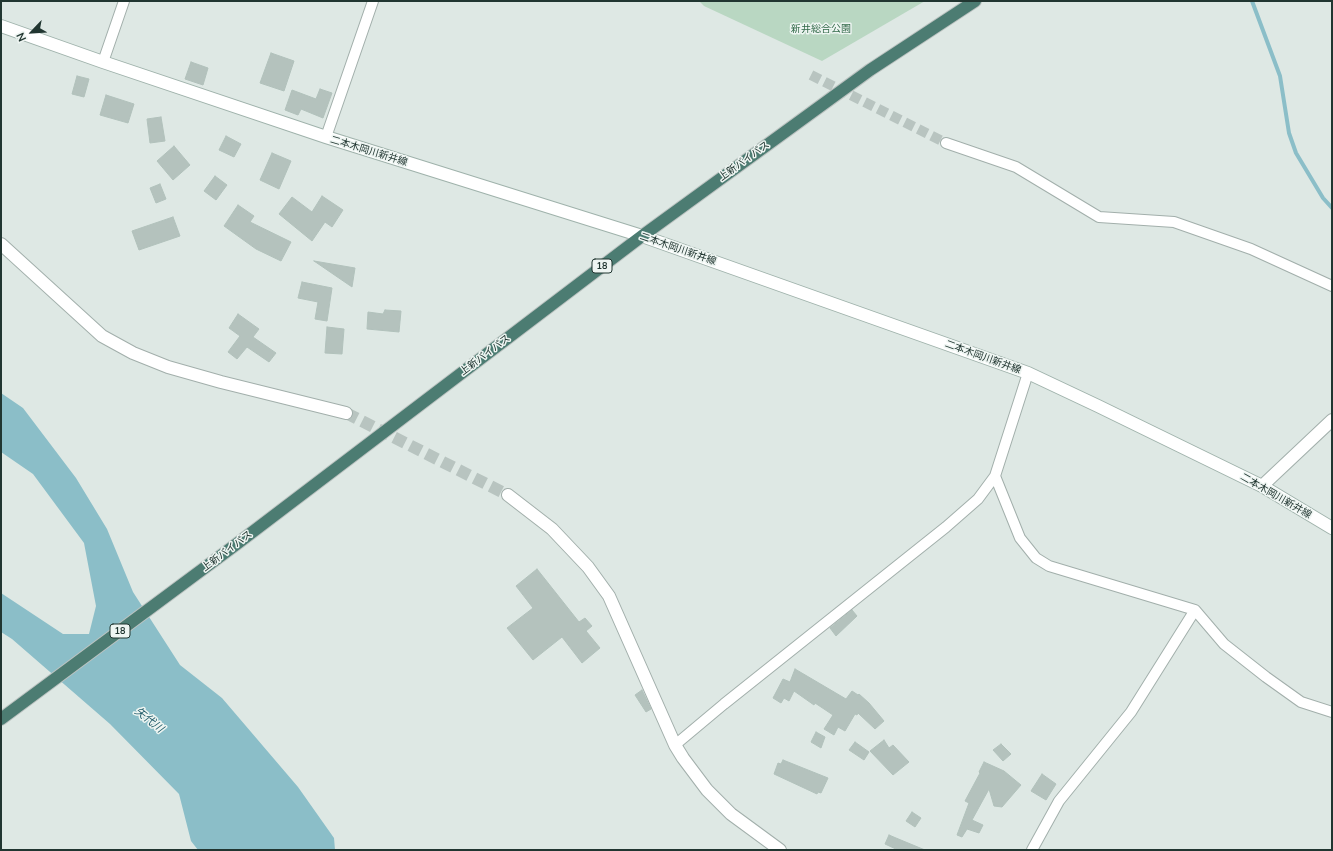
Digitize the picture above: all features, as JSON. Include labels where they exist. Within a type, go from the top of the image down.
[{"type":"highway","name":"上新バイパス","points":[[1,719],[238,542],[642,236],[870,70],[975,1]]},
{"type":"main road","name":"二本木岡川新井線","points":[[1,26],[326,137],[642,236],[1028,374],[1098,406],[1262,486],[1332,528]]},
{"type":"main road","points":[[1,244],[102,336],[133,353],[168,367],[221,382],[346,413]]},
{"type":"main road","points":[[1262,486],[1332,420]]},
{"type":"main road","points":[[508,495],[552,529],[588,566],[604,590],[638,659],[675,744],[683,758],[707,790],[731,814],[780,850]]},
{"type":"street","points":[[103,62],[124,1]]},
{"type":"street","points":[[326,137],[373,1]]},
{"type":"street","points":[[946,143],[1016,167],[1099,217],[1174,222],[1251,249],[1332,286]]},
{"type":"street","points":[[675,744],[946,527],[978,499],[995,476],[1028,374]]},
{"type":"street","points":[[995,476],[1020,538],[1036,558],[1049,566],[1195,610],[1224,644],[1266,677],[1301,702],[1332,712]]},
{"type":"street","points":[[1032,850],[1059,801],[1131,712],[1195,610]]},
{"type":"green space","name":"新井総合公園","points":[[699,1],[925,1],[822,61],[704,6]]},
{"type":"water","name":"矢代川","points":[[1,393],[23,408],[76,478],[107,529],[133,592],[180,665],[222,698],[298,787],[334,838],[335,850],[198,850],[191,841],[179,794],[110,724],[12,639],[1,632],[1,593],[63,634],[89,634],[96,606],[84,543],[33,474],[1,452]]},
{"type":"building","points":[[271,53],[294,61],[284,91],[260,83]]},
{"type":"building","points":[[191,62],[208,68],[203,85],[185,79]]},
{"type":"building","points":[[77,76],[89,79],[84,97],[72,94]]},
{"type":"building","points":[[320,89],[332,93],[323,118],[301,109],[298,115],[285,110],[292,90],[316,99]]},
{"type":"building","points":[[106,95],[134,104],[128,123],[100,115]]},
{"type":"building","points":[[161,117],[165,141],[150,143],[147,119]]},
{"type":"building","points":[[226,136],[241,144],[234,157],[219,150]]},
{"type":"building","points":[[174,146],[190,165],[173,180],[157,161]]},
{"type":"building","points":[[272,153],[291,161],[279,189],[260,180]]},
{"type":"building","points":[[215,176],[227,185],[216,200],[204,191]]},
{"type":"building","points":[[160,184],[166,199],[156,203],[150,188]]},
{"type":"building","points":[[322,196],[343,210],[332,227],[325,222],[312,241],[279,214],[292,197],[312,212]]},
{"type":"building","points":[[238,205],[254,216],[250,222],[291,242],[281,261],[256,249],[224,226]]},
{"type":"building","points":[[173,217],[180,236],[139,250],[132,231]]},
{"type":"building","points":[[314,261],[355,268],[352,287]]},
{"type":"building","points":[[302,282],[332,288],[327,321],[315,319],[318,302],[298,298]]},
{"type":"building","points":[[385,310],[401,311],[399,332],[367,329],[368,312],[383,314]]},
{"type":"building","points":[[238,314],[259,329],[253,337],[276,353],[269,362],[247,347],[237,359],[228,352],[240,336],[229,328]]},
{"type":"building","points":[[327,327],[344,329],[342,354],[325,353]]},
{"type":"building","points":[[537,569],[579,622],[585,618],[592,626],[586,631],[600,648],[582,663],[562,637],[533,660],[507,628],[533,608],[516,586]]},
{"type":"building","points":[[852,610],[857,616],[836,636],[830,628]]},
{"type":"building","points":[[795,669],[846,699],[852,691],[858,695],[859,694],[869,703],[884,721],[875,729],[858,713],[857,715],[855,714],[845,731],[838,727],[834,735],[824,729],[833,715],[815,703],[814,705],[794,691],[789,701],[784,698],[781,703],[773,698],[783,679],[790,682]]},
{"type":"building","points":[[642,690],[651,709],[646,712],[635,695]]},
{"type":"building","points":[[816,732],[825,737],[821,748],[811,742]]},
{"type":"building","points":[[884,740],[889,748],[893,745],[909,762],[893,775],[870,751]]},
{"type":"building","points":[[855,742],[869,752],[864,760],[849,750]]},
{"type":"building","points":[[1001,744],[1011,754],[1003,761],[993,750]]},
{"type":"building","points":[[783,760],[828,778],[821,793],[818,792],[817,794],[774,774],[778,763],[781,764]]},
{"type":"building","points":[[984,762],[1004,771],[1021,785],[1002,807],[994,806],[989,789],[972,820],[983,825],[979,833],[967,829],[962,837],[957,835],[969,803],[965,801],[980,773],[979,772]]},
{"type":"building","points":[[1042,774],[1056,784],[1046,800],[1031,791]]},
{"type":"building","points":[[912,812],[921,818],[915,827],[906,821]]},
{"type":"building","points":[[889,835],[925,850],[898,850],[885,844]]},
{"type":"waterway","points":[[1252,1],[1280,76],[1289,133],[1296,153],[1323,198],[1332,208]]},
{"type":"tunnel","points":[[811,75],[946,143]]},
{"type":"tunnel","points":[[346,413],[508,495]]}]
